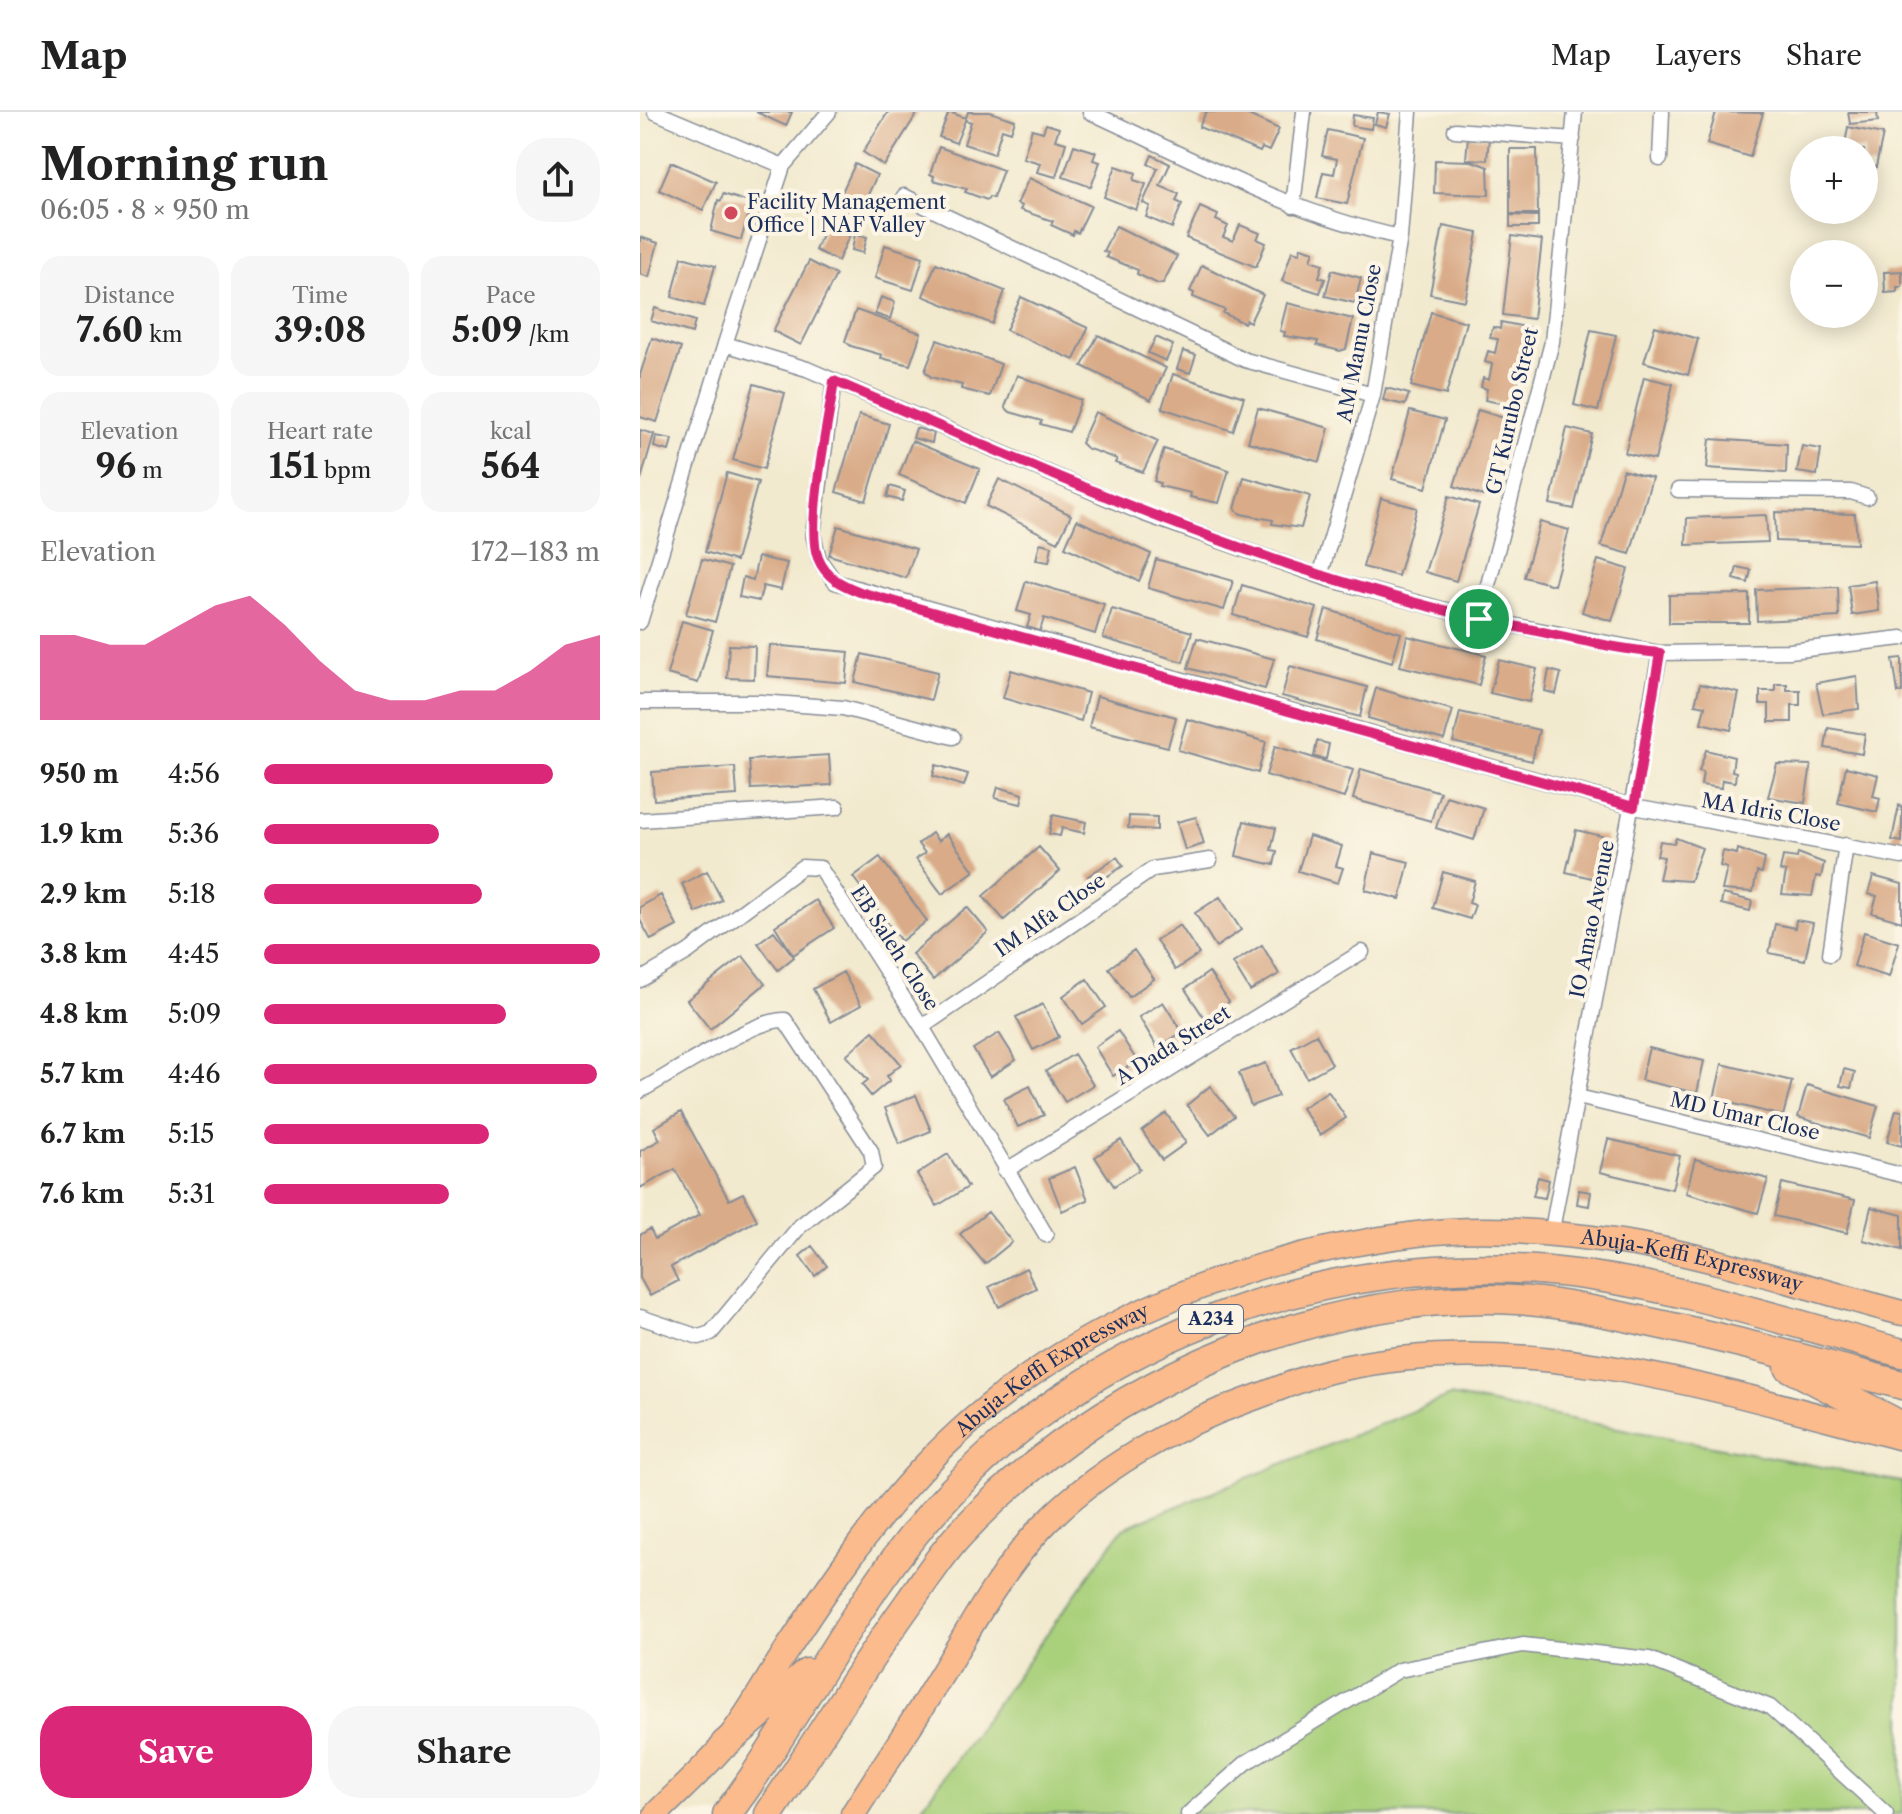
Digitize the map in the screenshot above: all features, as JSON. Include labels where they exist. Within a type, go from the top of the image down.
[{"type":"highway","name":"Abuja-Keffi Expressway","points":[[656,1814],[725,1744],[825,1591],[871,1529],[921,1470],[959,1433],[1036,1371],[1186,1292],[1286,1259],[1419,1234],[1471,1231],[1551,1235],[1663,1250],[1902,1313]]},
{"type":"highway","name":"Abuja-Keffi Expressway","points":[[727,1814],[829,1654],[913,1537],[949,1494],[1007,1440],[1147,1347],[1204,1321],[1272,1300],[1411,1271],[1478,1267],[1552,1272],[1651,1287],[1902,1353]]},
{"type":"highway","name":"A234","points":[[769,1814],[891,1628],[950,1547],[1007,1488],[1075,1434],[1153,1385],[1224,1353],[1313,1323],[1379,1308],[1492,1299],[1569,1307],[1723,1337],[1902,1385]]},
{"type":"highway","points":[[1723,1337],[1798,1371],[1902,1426]]},
{"type":"highway","points":[[853,1814],[968,1628],[1013,1562],[1043,1526],[1110,1471],[1192,1422],[1219,1410],[1343,1368],[1428,1355],[1478,1354],[1613,1368],[1745,1397],[1902,1438]]},
{"type":"highway","points":[[725,1744],[829,1654]]},
{"type":"highway","points":[[792,1814],[836,1712]]},
{"type":"street","points":[[655,112],[783,166]]},
{"type":"street","points":[[640,622],[783,166],[829,112]]},
{"type":"street","points":[[1090,112],[1293,206],[1343,225],[1400,237]]},
{"type":"street","points":[[1293,206],[1304,112]]},
{"type":"street","name":"AM Mamu Close","points":[[1320,576],[1373,395],[1400,237],[1410,112]]},
{"type":"street","name":"GT Kurubo Street","points":[[1479,619],[1552,342],[1575,112]]},
{"type":"street","points":[[1660,159],[1662,112]]},
{"type":"street","points":[[1455,130],[1573,139]]},
{"type":"street","points":[[904,196],[1245,360],[1373,395]]},
{"type":"street","points":[[725,344],[834,381],[1144,514],[1320,576],[1479,619],[1660,653],[1790,651],[1902,638]]},
{"type":"street","name":"MA Idris Close","points":[[834,381],[813,534],[819,559],[835,582],[860,592],[1634,807],[1902,857]]},
{"type":"street","points":[[1678,490],[1851,492],[1867,497]]},
{"type":"street","name":"IO Amao Avenue","points":[[1551,1235],[1557,1191],[1634,807],[1660,653]]},
{"type":"street","points":[[640,702],[760,702],[843,708],[953,737]]},
{"type":"street","points":[[640,820],[837,807]]},
{"type":"street","points":[[1830,954],[1846,845]]},
{"type":"street","name":"IM Alfa Close","points":[[922,1027],[1153,869],[1210,860]]},
{"type":"street","name":"EB Saleh Close","points":[[640,980],[712,935],[802,867],[811,865],[820,868],[922,1027],[1005,1171],[1046,1235]]},
{"type":"street","name":"A Dada Street","points":[[1005,1171],[1362,952]]},
{"type":"street","points":[[640,1091],[753,1028],[775,1019],[785,1020],[871,1151],[874,1167],[800,1226],[711,1333],[699,1337],[640,1317]]},
{"type":"street","name":"MD Umar Close","points":[[1578,1097],[1902,1175]]},
{"type":"street","points":[[1188,1814],[1247,1762],[1399,1670],[1523,1645],[1649,1659],[1770,1707],[1886,1814]]},
{"type":"green space","points":[[1450,1396],[1902,1482],[1902,1814],[917,1814],[1123,1528]]},
{"type":"building","points":[[756,112],[792,112],[786,126]]},
{"type":"building","points":[[888,112],[918,112],[884,166],[863,152]]},
{"type":"building","points":[[949,112],[966,118],[956,143],[939,137]]},
{"type":"building","points":[[968,112],[990,112],[1015,120],[1011,132],[1002,129],[994,154],[964,144],[971,122],[965,120]]},
{"type":"building","points":[[1206,112],[1242,112],[1279,129],[1269,151],[1262,148],[1260,152],[1199,127]]},
{"type":"building","points":[[1378,112],[1390,114],[1386,127],[1375,124]]},
{"type":"building","points":[[1716,112],[1763,113],[1750,157],[1707,144]]},
{"type":"building","points":[[1848,112],[1877,112],[1878,121],[1850,124]]},
{"type":"building","points":[[1353,115],[1373,118],[1371,129],[1352,126]]},
{"type":"building","points":[[1046,124],[1059,128],[1055,140],[1066,143],[1056,177],[1037,172],[1040,163],[1023,158],[1032,129],[1043,132]]},
{"type":"building","points":[[1848,127],[1883,134],[1878,158],[1878,136],[1846,136]]},
{"type":"building","points":[[1328,130],[1363,138],[1347,204],[1317,198],[1323,172],[1334,174],[1337,159],[1322,156]]},
{"type":"building","points":[[1468,136],[1489,138],[1487,160],[1466,159]]},
{"type":"building","points":[[1074,145],[1096,152],[1093,160],[1100,162],[1091,187],[1063,177]]},
{"type":"building","points":[[939,147],[1003,170],[993,198],[987,200],[965,192],[967,189],[933,180],[934,176],[930,174]]},
{"type":"building","points":[[1510,149],[1537,149],[1538,214],[1510,214]]},
{"type":"building","points":[[1152,155],[1170,164],[1160,186],[1179,194],[1176,201],[1182,204],[1172,228],[1146,217],[1150,206],[1143,203],[1158,168],[1148,164]]},
{"type":"building","points":[[1435,160],[1472,161],[1488,167],[1489,195],[1434,193]]},
{"type":"building","points":[[671,162],[716,182],[703,210],[659,190]]},
{"type":"building","points":[[855,164],[877,175],[838,261],[815,250]]},
{"type":"building","points":[[1116,166],[1136,173],[1134,180],[1146,184],[1136,210],[1104,197]]},
{"type":"building","points":[[1029,178],[1091,206],[1078,233],[1074,231],[1073,235],[1051,225],[1053,221],[1020,210],[1022,206],[1017,204]]},
{"type":"building","name":"Facility Management Office | NAF Valley","points":[[723,194],[752,203],[741,240],[711,231],[718,200],[721,201]]},
{"type":"building","points":[[1200,207],[1218,215],[1216,220],[1228,226],[1223,237],[1233,241],[1240,225],[1260,233],[1257,239],[1266,243],[1256,267],[1186,238]]},
{"type":"building","points":[[1510,215],[1538,216],[1538,227],[1510,227]]},
{"type":"building","points":[[1116,226],[1177,256],[1163,283],[1158,284],[1137,274],[1138,270],[1106,257],[1108,253],[1103,251]]},
{"type":"building","points":[[1443,226],[1478,233],[1465,301],[1430,294]]},
{"type":"building","points":[[855,234],[867,237],[863,253],[852,250]]},
{"type":"building","points":[[1512,236],[1542,240],[1533,319],[1503,315]]},
{"type":"building","points":[[640,237],[658,243],[649,277],[640,274]]},
{"type":"building","points":[[885,245],[923,257],[913,290],[875,278]]},
{"type":"building","points":[[1301,247],[1314,251],[1311,260],[1323,264],[1319,277],[1325,279],[1320,293],[1282,281],[1292,251],[1300,253]]},
{"type":"building","points":[[682,257],[715,266],[704,306],[672,297]]},
{"type":"building","points":[[809,261],[836,275],[801,345],[773,331]]},
{"type":"building","points":[[936,263],[1005,291],[992,324],[923,296]]},
{"type":"building","points":[[1202,265],[1263,295],[1250,322],[1246,320],[1244,323],[1223,313],[1225,310],[1193,297],[1194,293],[1190,291]]},
{"type":"building","points":[[1332,270],[1361,278],[1355,303],[1325,296]]},
{"type":"building","points":[[1902,271],[1902,287],[1897,287],[1897,292],[1885,293],[1884,272]]},
{"type":"building","points":[[881,297],[895,302],[890,319],[875,314]]},
{"type":"building","points":[[1021,297],[1088,328],[1074,360],[1006,330]]},
{"type":"building","points":[[1287,303],[1353,319],[1346,349],[1340,351],[1317,345],[1318,341],[1284,336],[1285,332],[1280,331]]},
{"type":"building","points":[[655,308],[695,321],[692,333],[651,321]]},
{"type":"building","points":[[856,310],[921,333],[910,365],[881,358],[882,355],[851,346],[845,341]]},
{"type":"building","points":[[1431,312],[1466,322],[1446,395],[1411,386]]},
{"type":"building","points":[[1501,322],[1530,328],[1514,406],[1485,400],[1487,389],[1481,387],[1483,378],[1489,380],[1492,364],[1485,362],[1488,351],[1495,353],[1498,339],[1490,338],[1493,327],[1500,329]]},
{"type":"building","points":[[1655,326],[1698,339],[1688,375],[1644,362]]},
{"type":"building","points":[[1591,330],[1616,335],[1598,411],[1574,405]]},
{"type":"building","points":[[1098,335],[1166,368],[1151,400],[1082,366]]},
{"type":"building","points":[[1156,337],[1173,345],[1166,361],[1148,353]]},
{"type":"building","points":[[652,338],[681,348],[657,422],[640,417],[640,375]]},
{"type":"building","points":[[937,340],[1001,364],[990,396],[961,389],[962,385],[931,377],[925,371]]},
{"type":"building","points":[[1183,351],[1196,355],[1190,373],[1177,369]]},
{"type":"building","points":[[1173,374],[1244,397],[1233,431],[1162,408]]},
{"type":"building","points":[[1017,375],[1081,400],[1069,432],[1040,424],[1042,421],[1010,412],[1005,407]]},
{"type":"building","points":[[1644,377],[1673,384],[1655,460],[1625,453]]},
{"type":"building","points":[[754,384],[785,393],[764,469],[733,460]]},
{"type":"building","points":[[1386,388],[1409,394],[1405,405],[1383,400]]},
{"type":"building","points":[[1258,408],[1329,428],[1320,462],[1248,442]]},
{"type":"building","points":[[1478,410],[1507,419],[1483,496],[1454,486]]},
{"type":"building","points":[[1410,411],[1445,420],[1426,488],[1392,479]]},
{"type":"building","points":[[1095,412],[1158,441],[1143,472],[1115,463],[1117,459],[1086,448],[1081,443]]},
{"type":"building","points":[[859,415],[889,424],[866,501],[836,492]]},
{"type":"building","points":[[916,428],[934,433],[932,443],[913,438]]},
{"type":"building","points":[[1567,428],[1592,434],[1574,509],[1550,504]]},
{"type":"building","points":[[640,430],[654,434],[641,479],[640,479]]},
{"type":"building","points":[[656,436],[672,439],[669,451],[654,447]]},
{"type":"building","points":[[1710,439],[1787,444],[1786,473],[1707,468]]},
{"type":"building","points":[[912,441],[980,469],[966,503],[899,475]]},
{"type":"building","points":[[1802,446],[1821,449],[1817,475],[1797,472]]},
{"type":"building","points":[[1164,449],[1229,470],[1219,503],[1159,486],[1160,483],[1154,481]]},
{"type":"building","points":[[1623,470],[1652,478],[1630,554],[1601,546]]},
{"type":"building","points":[[727,473],[758,482],[736,561],[705,552]]},
{"type":"building","points":[[1244,477],[1310,496],[1301,528],[1272,524],[1273,520],[1241,514],[1235,509]]},
{"type":"building","points":[[999,479],[1071,515],[1058,542],[986,506]]},
{"type":"building","points":[[890,486],[905,491],[902,501],[887,497]]},
{"type":"building","points":[[1449,496],[1479,505],[1456,581],[1425,572]]},
{"type":"building","points":[[1381,498],[1417,508],[1398,576],[1363,567]]},
{"type":"building","points":[[1775,512],[1855,514],[1857,544],[1776,541]]},
{"type":"building","points":[[1766,515],[1768,542],[1686,545],[1687,518]]},
{"type":"building","points":[[1077,520],[1151,554],[1139,581],[1065,547]]},
{"type":"building","points":[[1540,522],[1569,530],[1554,585],[1524,577]]},
{"type":"building","points":[[838,526],[916,549],[906,578],[829,555]]},
{"type":"building","points":[[1040,543],[1052,546],[1049,562],[1036,560]]},
{"type":"building","points":[[758,557],[787,563],[781,590],[763,586],[759,601],[739,597],[743,577],[753,580]]},
{"type":"building","points":[[702,559],[730,567],[715,622],[686,614]]},
{"type":"building","points":[[1156,559],[1233,581],[1224,610],[1148,588]]},
{"type":"building","points":[[1598,560],[1628,569],[1612,621],[1582,612]]},
{"type":"building","points":[[1737,567],[1751,570],[1748,583],[1734,579]]},
{"type":"building","points":[[1026,581],[1104,604],[1095,634],[1044,618],[1040,631],[1027,627],[1031,615],[1017,611]]},
{"type":"building","points":[[1875,581],[1879,611],[1852,615],[1848,585]]},
{"type":"building","points":[[1242,585],[1317,608],[1308,637],[1233,615]]},
{"type":"building","points":[[1838,587],[1839,617],[1757,621],[1756,590]]},
{"type":"building","points":[[1749,594],[1749,623],[1669,623],[1669,595]]},
{"type":"building","points":[[1112,609],[1192,632],[1183,662],[1103,638]]},
{"type":"building","points":[[1326,609],[1401,633],[1392,662],[1317,639]]},
{"type":"building","points":[[682,621],[713,630],[698,683],[667,674]]},
{"type":"building","points":[[1407,636],[1486,655],[1479,685],[1400,666]]},
{"type":"building","points":[[1197,638],[1274,659],[1265,689],[1188,668]]},
{"type":"building","points":[[729,645],[755,646],[754,679],[727,678]]},
{"type":"building","points":[[770,645],[849,652],[846,683],[767,676]]},
{"type":"building","points":[[862,654],[938,672],[931,700],[855,682]]},
{"type":"building","points":[[1902,658],[1902,692],[1898,693],[1893,659]]},
{"type":"building","points":[[1499,660],[1537,669],[1529,702],[1490,693]]},
{"type":"building","points":[[1290,666],[1367,687],[1360,717],[1282,696]]},
{"type":"building","points":[[1011,670],[1088,693],[1081,721],[1003,698]]},
{"type":"building","points":[[1549,670],[1561,673],[1556,694],[1545,691]]},
{"type":"building","points":[[1857,676],[1859,709],[1823,714],[1816,683]]},
{"type":"building","points":[[1700,684],[1739,693],[1731,730],[1701,723],[1705,706],[1695,704]]},
{"type":"building","points":[[1775,684],[1787,684],[1787,690],[1800,690],[1800,705],[1792,705],[1792,722],[1769,722],[1769,704],[1760,704],[1760,691],[1775,691]]},
{"type":"building","points":[[1376,688],[1453,710],[1444,740],[1368,718]]},
{"type":"building","points":[[1097,696],[1176,717],[1168,747],[1089,727]]},
{"type":"building","points":[[1460,712],[1539,730],[1532,761],[1453,742]]},
{"type":"building","points":[[1187,719],[1266,742],[1258,773],[1178,750]]},
{"type":"building","points":[[1828,728],[1865,734],[1862,754],[1825,748]]},
{"type":"building","points":[[1317,741],[1329,744],[1326,759],[1314,757]]},
{"type":"building","points":[[1275,746],[1353,770],[1344,798],[1266,775]]},
{"type":"building","points":[[1706,750],[1734,757],[1732,771],[1736,772],[1735,782],[1722,780],[1721,788],[1701,785],[1703,772],[1699,771]]},
{"type":"building","points":[[829,755],[831,785],[751,789],[749,760]]},
{"type":"building","points":[[1777,764],[1811,765],[1805,803],[1768,797]]},
{"type":"building","points":[[936,765],[968,774],[964,786],[933,776]]},
{"type":"building","points":[[735,767],[737,795],[654,800],[652,772]]},
{"type":"building","points":[[1846,767],[1878,775],[1873,796],[1880,798],[1877,812],[1838,803]]},
{"type":"building","points":[[1361,769],[1440,792],[1431,821],[1353,799]]},
{"type":"building","points":[[998,787],[1023,794],[1021,804],[995,798]]},
{"type":"building","points":[[1446,796],[1484,808],[1474,840],[1436,828]]},
{"type":"building","points":[[1899,805],[1902,806],[1902,842],[1892,840]]},
{"type":"building","points":[[1053,815],[1086,822],[1084,833],[1062,828],[1060,836],[1049,834]]},
{"type":"building","points":[[1129,816],[1157,817],[1157,830],[1128,828]]},
{"type":"building","points":[[1196,817],[1204,844],[1185,850],[1177,822]]},
{"type":"building","points":[[1244,821],[1276,828],[1271,850],[1277,851],[1274,865],[1236,856]]},
{"type":"building","points":[[1576,830],[1606,837],[1596,879],[1566,872]]},
{"type":"building","points":[[932,833],[938,841],[947,834],[974,871],[942,894],[916,859],[925,853],[918,844]]},
{"type":"building","points":[[1309,836],[1342,846],[1336,866],[1343,868],[1338,883],[1298,871]]},
{"type":"building","points":[[1676,838],[1702,848],[1690,881],[1659,879],[1664,857],[1657,856],[1660,841],[1674,843]]},
{"type":"building","points":[[1039,847],[1060,871],[1004,920],[983,896]]},
{"type":"building","points":[[1738,849],[1765,859],[1762,873],[1757,872],[1753,892],[1722,890],[1727,868],[1720,866],[1723,851],[1737,854]]},
{"type":"building","points":[[1373,853],[1409,862],[1400,899],[1365,890]]},
{"type":"building","points":[[1798,853],[1824,863],[1821,877],[1816,876],[1812,896],[1782,894],[1786,872],[1780,871],[1783,856],[1797,858]]},
{"type":"building","points":[[880,857],[927,921],[901,941],[853,877]]},
{"type":"building","points":[[1117,857],[1123,866],[1094,885],[1088,876]]},
{"type":"building","points":[[707,871],[722,900],[696,913],[682,884]]},
{"type":"building","points":[[1443,872],[1475,881],[1469,903],[1475,905],[1470,919],[1433,908]]},
{"type":"building","points":[[1873,876],[1902,884],[1902,922],[1872,913],[1877,896],[1868,894]]},
{"type":"building","points":[[1723,894],[1752,901],[1750,911],[1721,904]]},
{"type":"building","points":[[661,895],[677,926],[651,940],[640,920],[640,907]]},
{"type":"building","points":[[1220,897],[1241,930],[1216,947],[1195,913]]},
{"type":"building","points":[[816,900],[834,928],[793,955],[775,926]]},
{"type":"building","points":[[967,907],[988,932],[933,980],[912,954]]},
{"type":"building","points":[[1796,920],[1813,923],[1805,960],[1769,953],[1775,924],[1795,928]]},
{"type":"building","points":[[1180,925],[1199,954],[1175,970],[1156,940]]},
{"type":"building","points":[[774,931],[794,957],[778,970],[758,943]]},
{"type":"building","points":[[1864,932],[1899,943],[1889,977],[1854,966]]},
{"type":"building","points":[[1262,945],[1279,974],[1250,991],[1233,963]]},
{"type":"building","points":[[1134,950],[1154,979],[1129,997],[1109,968]]},
{"type":"building","points":[[743,956],[765,984],[710,1029],[687,1000]]},
{"type":"building","points":[[843,972],[861,1005],[831,1022],[813,989]]},
{"type":"building","points":[[1209,972],[1229,1002],[1205,1019],[1185,989]]},
{"type":"building","points":[[1087,979],[1106,1007],[1082,1024],[1063,996]]},
{"type":"building","points":[[1163,1002],[1182,1032],[1158,1048],[1139,1017]]},
{"type":"building","points":[[1043,1004],[1059,1037],[1033,1050],[1016,1017]]},
{"type":"building","points":[[873,1031],[901,1064],[887,1076],[890,1080],[871,1096],[862,1085],[868,1080],[846,1055]]},
{"type":"building","points":[[1118,1031],[1137,1061],[1113,1076],[1095,1047]]},
{"type":"building","points":[[999,1033],[1016,1060],[990,1077],[973,1049]]},
{"type":"building","points":[[1316,1034],[1332,1064],[1307,1078],[1291,1048]]},
{"type":"building","points":[[1649,1048],[1704,1061],[1697,1093],[1641,1080]]},
{"type":"building","points":[[1074,1054],[1093,1085],[1065,1102],[1046,1071]]},
{"type":"building","points":[[1266,1063],[1278,1096],[1251,1106],[1239,1073]]},
{"type":"building","points":[[1722,1064],[1792,1081],[1783,1116],[1714,1099]]},
{"type":"building","points":[[1844,1069],[1855,1072],[1851,1088],[1840,1086]]},
{"type":"building","points":[[1807,1085],[1878,1106],[1869,1138],[1798,1117]]},
{"type":"building","points":[[1030,1086],[1044,1115],[1018,1127],[1004,1099]]},
{"type":"building","points":[[1210,1086],[1234,1116],[1210,1135],[1187,1105]]},
{"type":"building","points":[[1328,1091],[1346,1118],[1320,1135],[1302,1108]]},
{"type":"building","points":[[916,1095],[931,1131],[899,1144],[885,1108]]},
{"type":"building","points":[[1896,1110],[1902,1111],[1902,1146],[1887,1142]]},
{"type":"building","points":[[681,1112],[729,1200],[743,1193],[757,1220],[671,1267],[678,1281],[650,1296],[640,1278],[640,1235],[650,1229],[655,1239],[700,1215],[675,1169],[640,1188],[640,1151],[660,1140],[654,1128]]},
{"type":"building","points":[[1166,1113],[1186,1143],[1162,1160],[1142,1131]]},
{"type":"building","points":[[1608,1139],[1680,1156],[1672,1189],[1600,1172]]},
{"type":"building","points":[[1121,1140],[1140,1169],[1114,1186],[1095,1157]]},
{"type":"building","points":[[948,1154],[968,1187],[937,1206],[917,1174]]},
{"type":"building","points":[[1695,1159],[1768,1179],[1758,1213],[1686,1193]]},
{"type":"building","points":[[1075,1167],[1088,1200],[1062,1211],[1049,1178]]},
{"type":"building","points":[[1538,1177],[1549,1180],[1545,1198],[1533,1196]]},
{"type":"building","points":[[1782,1183],[1855,1200],[1847,1233],[1774,1216]]},
{"type":"building","points":[[1579,1190],[1591,1192],[1589,1206],[1577,1204]]},
{"type":"building","points":[[1871,1207],[1902,1215],[1902,1250],[1863,1240]]},
{"type":"building","points":[[988,1212],[1012,1242],[985,1264],[960,1234]]},
{"type":"building","points":[[812,1246],[827,1266],[815,1276],[800,1256]]},
{"type":"building","points":[[1026,1268],[1036,1288],[999,1307],[989,1287]]},
{"type":"place","name":"Facility Management Office | NAF Valley","points":[[731,213]]},
{"type":"route","points":[[834,381],[1144,514],[1328,579],[1479,619],[1636,651],[1660,653],[1634,807],[1256,699],[860,592],[835,582],[819,559],[813,534],[834,381]]}]
